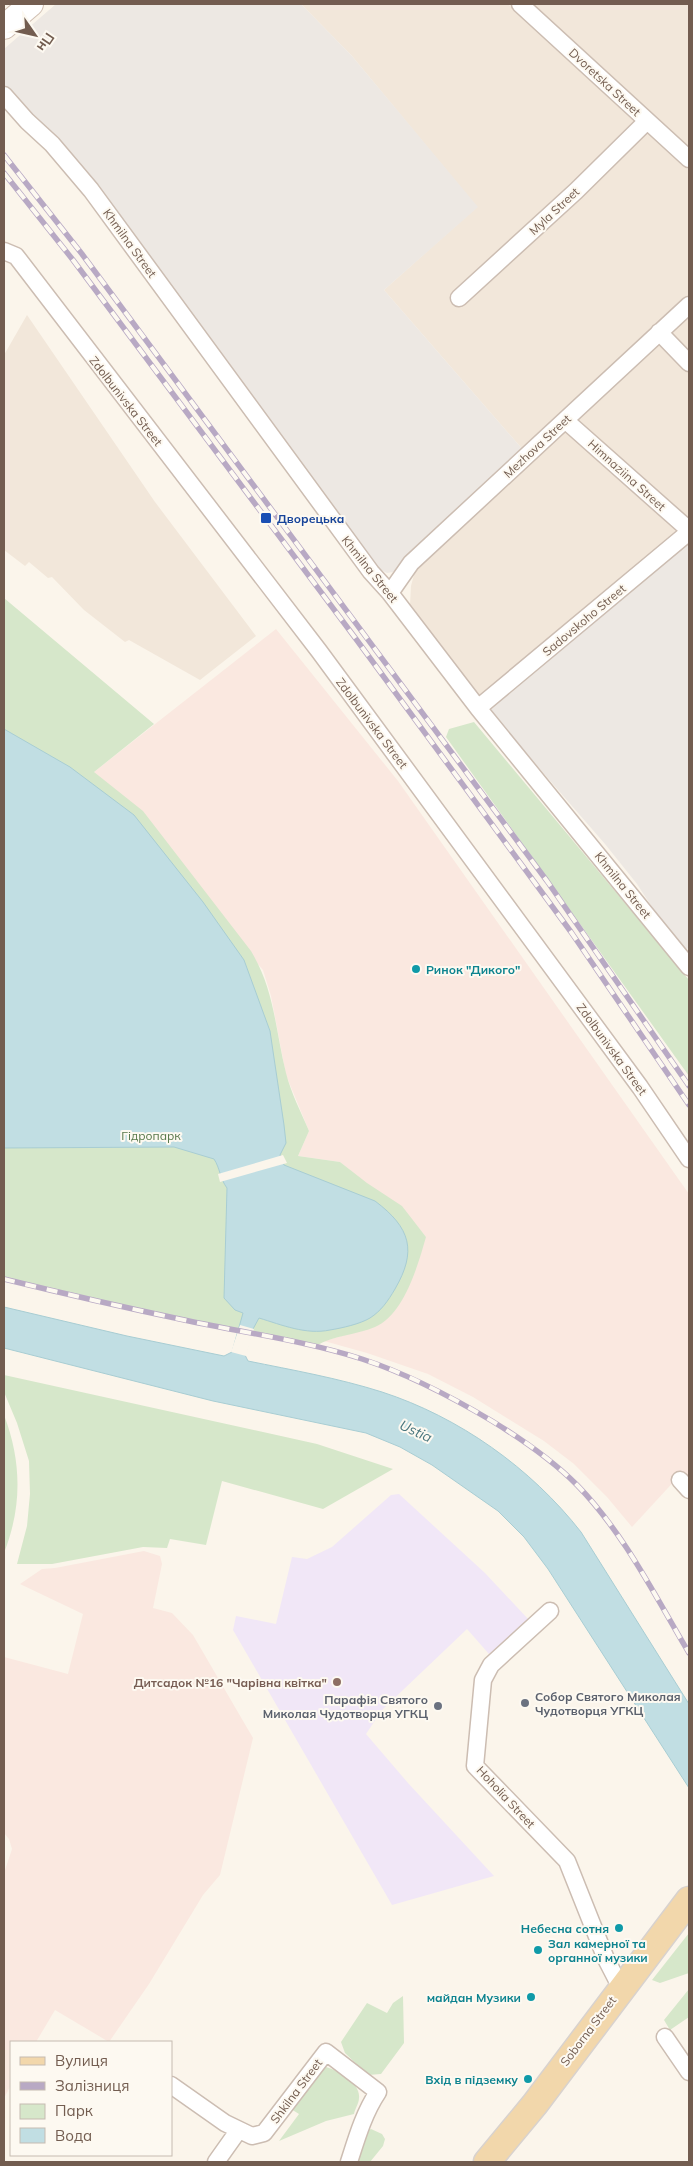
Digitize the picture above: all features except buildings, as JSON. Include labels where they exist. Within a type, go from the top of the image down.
[{"type":"main road","points":[[4,27],[31,4]]},
{"type":"main road","name":"Soborna Street","points":[[487,2162],[535,2104],[689,1900]]},
{"type":"street","name":"Dvoretska Street","points":[[520,4],[689,159]]},
{"type":"street","name":"Khmilna Street","points":[[4,95],[27,121],[52,144],[91,190],[371,572],[390,593],[478,708],[689,967]]},
{"type":"street","name":"Myla Street","points":[[459,298],[576,191],[647,121]]},
{"type":"street","name":"Zdolbunivska Street","points":[[4,251],[16,256],[319,651],[640,1087],[689,1159]]},
{"type":"street","name":"Mezhova Street","points":[[390,593],[411,563],[689,305]]},
{"type":"street","points":[[659,332],[689,363]]},
{"type":"street","name":"Himnaziina Street","points":[[566,420],[689,531]]},
{"type":"street","name":"Sadovskoho Street","points":[[478,708],[689,531]]},
{"type":"street","name":"Hoholia Street","points":[[550,1611],[491,1665],[483,1680],[475,1766],[568,1862],[606,1959],[621,1988]]},
{"type":"street","points":[[665,2037],[689,2072]]},
{"type":"street","name":"Shkilna Street","points":[[172,2085],[238,2131],[252,2136],[264,2133],[326,2052],[378,2092],[369,2105],[349,2162]]},
{"type":"street","points":[[216,2162],[238,2131]]},
{"type":"shaded area","points":[[56,4],[301,4],[352,56],[478,207],[384,290],[524,451],[393,572],[387,573],[379,569],[85,173],[4,84],[4,49]]},
{"type":"shaded area","points":[[301,4],[508,4],[689,170],[689,297],[524,451],[384,290],[477,207],[352,56]]},
{"type":"shaded area","points":[[532,4],[689,4],[689,149],[652,115]]},
{"type":"shaded area","points":[[689,313],[689,358],[670,331]]},
{"type":"shaded area","points":[[27,315],[155,502],[256,636],[200,680],[129,640],[125,642],[84,610],[52,577],[48,578],[29,562],[25,566],[4,550],[4,355]]},
{"type":"shaded area","points":[[659,340],[689,368],[689,524],[577,420],[578,416]]},
{"type":"shaded area","points":[[567,429],[684,531],[480,700],[410,605],[411,586],[416,567]]},
{"type":"shaded area","points":[[689,538],[689,948],[686,949],[656,913],[637,884],[605,844],[486,707]]},
{"type":"shaded area","points":[[276,629],[398,781],[689,1194],[689,1486],[679,1476],[632,1527],[607,1497],[574,1464],[544,1441],[473,1397],[428,1374],[367,1353],[324,1341],[376,1326],[426,1237],[415,1224],[340,1162],[298,1156],[309,1131],[286,1075],[271,996],[263,970],[94,772]]},
{"type":"shaded area","name":"Дитсадок №16 \"Чарівна квітка\"","points":[[399,1494],[485,1573],[529,1620],[489,1654],[467,1629],[382,1710],[366,1734],[408,1783],[494,1876],[392,1905],[233,1630],[236,1616],[276,1624],[292,1557],[307,1559],[332,1547],[391,1495]]},
{"type":"shaded area","points":[[144,1551],[160,1556],[162,1564],[153,1608],[172,1613],[193,1635],[253,1738],[220,1875],[203,1895],[149,1984],[110,2041],[55,2010],[37,2041],[10,2041],[10,2087],[4,2098],[4,1873],[12,1849],[9,1839],[4,1833],[4,1657],[68,1674],[83,1614],[20,1584],[42,1569]]},
{"type":"green space","name":"Гідропарк","points":[[4,598],[154,724],[94,772],[143,811],[251,951],[259,966],[270,996],[288,1080],[309,1131],[298,1156],[340,1162],[402,1206],[426,1237],[414,1275],[402,1301],[385,1321],[375,1327],[323,1342],[316,1346],[139,1310],[4,1279]]},
{"type":"green space","points":[[474,722],[689,980],[689,1076],[446,737],[449,729]]},
{"type":"green space","points":[[4,1375],[317,1444],[393,1469],[323,1509],[222,1481],[206,1545],[170,1539],[167,1548],[143,1547],[52,1564],[17,1564],[27,1526],[30,1494],[29,1461],[17,1423],[4,1392]]},
{"type":"green space","points":[[4,1415],[14,1450],[18,1484],[14,1519],[4,1553]]},
{"type":"green space","points":[[689,1933],[689,1973],[660,1983],[652,1980]]},
{"type":"green space","points":[[689,1989],[689,2017],[670,2030],[664,2020]]},
{"type":"green space","points":[[403,1996],[404,2043],[381,2074],[368,2075],[345,2053],[341,2042],[367,2003],[387,2013],[393,2003]]},
{"type":"green space","points":[[326,2067],[342,2074],[352,2082],[359,2092],[354,2114],[326,2121],[279,2141],[299,2114],[291,2109],[319,2070]]},
{"type":"green space","points":[[371,2129],[382,2134],[385,2139],[383,2146],[370,2162],[355,2162],[365,2132]]},
{"type":"water","name":"Гідропарк","points":[[4,729],[70,767],[134,815],[203,902],[244,960],[270,1031],[286,1143],[280,1155],[284,1165],[375,1201],[396,1221],[407,1241],[408,1252],[402,1275],[387,1302],[378,1312],[356,1324],[321,1331],[303,1330],[259,1318],[253,1329],[245,1355],[248,1361],[382,1392],[439,1415],[492,1447],[540,1487],[581,1532],[689,1704],[689,1788],[548,1569],[524,1537],[498,1511],[432,1465],[400,1447],[366,1433],[213,1401],[4,1348],[4,1307],[127,1336],[224,1356],[232,1352],[243,1313],[235,1310],[224,1298],[227,1188],[214,1159],[174,1147],[4,1148]]},
{"type":"pier","points":[[283,1155],[287,1163],[220,1182],[218,1174]]},
{"type":"pier","points":[[240,1325],[254,1329],[246,1356],[231,1352]]},
{"type":"railway","points":[[4,155],[82,254],[547,881],[689,1086]]},
{"type":"railway","points":[[4,173],[73,260],[356,639],[571,932],[689,1105]]},
{"type":"railway","points":[[4,1279],[143,1311],[298,1342],[341,1353],[396,1372],[460,1403],[526,1443],[547,1458],[577,1485],[610,1523],[651,1587],[689,1653]]},
{"type":"place","name":"Дворецька","points":[[266,518]]},
{"type":"place","name":"Ринок \"Дикого\"","points":[[416,969]]},
{"type":"place","name":"Дитсадок №16 \"Чарівна квітка\"","points":[[337,1682]]},
{"type":"place","name":"Собор Святого Миколая Чудотворця УГКЦ","points":[[525,1703]]},
{"type":"place","name":"Парафія Святого Миколая Чудотворця УГКЦ","points":[[438,1706]]},
{"type":"place","name":"Небесна сотня","points":[[619,1928]]},
{"type":"place","name":"Зал камерної та органної музики","points":[[538,1950]]},
{"type":"place","name":"майдан Музики","points":[[531,1997]]},
{"type":"place","name":"Вхід в підземку","points":[[528,2079]]},
{"type":"water label","name":"Ustia","points":[[416,1431]]}]
